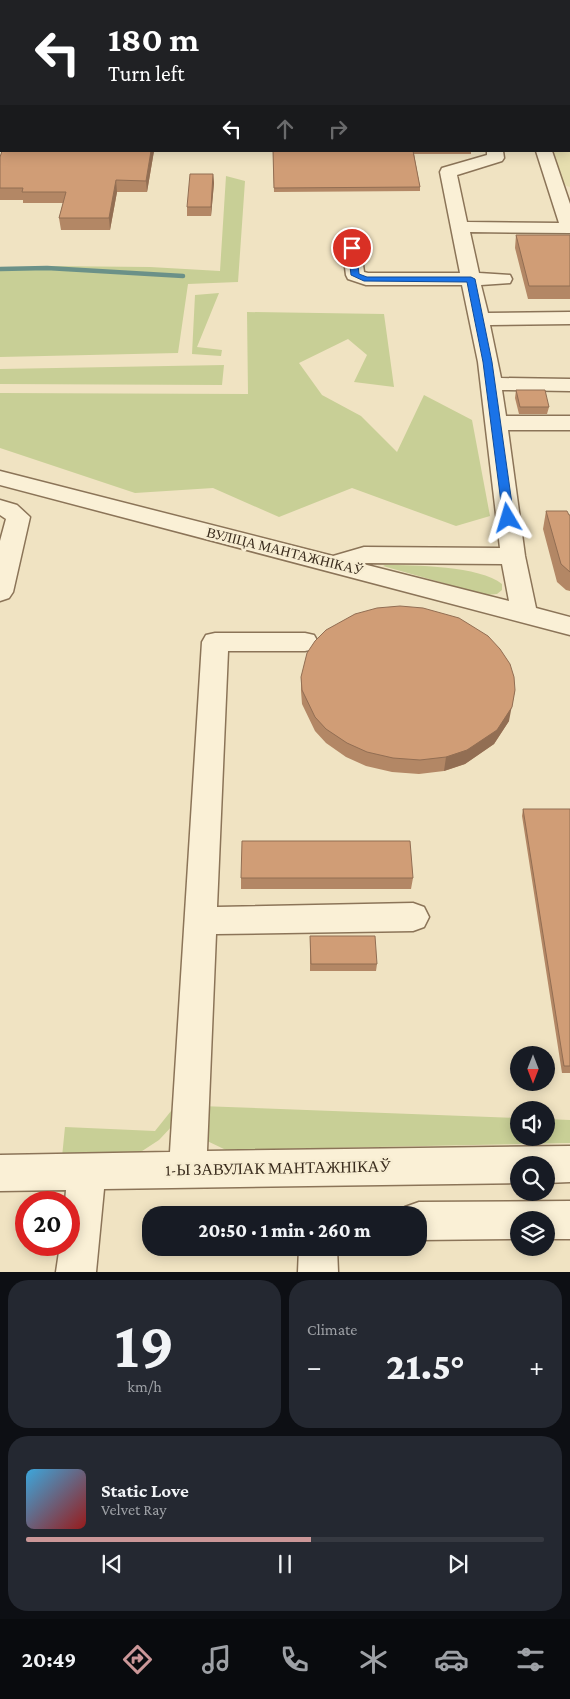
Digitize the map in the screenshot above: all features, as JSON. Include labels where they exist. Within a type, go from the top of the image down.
[{"type":"street","points":[[495,152],[496,158],[448,172],[479,319],[570,318]]},
{"type":"street","points":[[544,152],[564,194],[567,221],[570,223]]},
{"type":"street","points":[[460,227],[570,228]]},
{"type":"street","points":[[350,235],[355,275],[366,279],[503,279]]},
{"type":"street","points":[[524,614],[513,556],[491,384],[570,385]]},
{"type":"street","points":[[496,423],[570,423]]},
{"type":"street","name":"ВУЛІЦА МАНТАЖНІКАЎ","points":[[0,478],[570,626]]},
{"type":"street","points":[[0,507],[9,510],[18,517],[0,592]]},
{"type":"street","points":[[337,564],[364,556],[513,556]]},
{"type":"street","points":[[188,1169],[215,642],[304,642]]},
{"type":"street","points":[[201,921],[413,917]]},
{"type":"street","name":"1-Ы ЗАВУЛАК МАНТАЖНІКАЎ","points":[[0,1173],[570,1164]]},
{"type":"street","points":[[76,1272],[87,1171]]},
{"type":"street","points":[[427,1221],[570,1220]]},
{"type":"street","points":[[318,1256],[318,1272]]},
{"type":"lane","points":[[479,319],[491,384]]},
{"type":"shaded area","points":[[549,152],[570,152],[570,187],[561,184]]},
{"type":"green space","points":[[226,176],[245,181],[238,282],[188,284],[178,353],[0,357],[0,269],[45,266],[150,267],[220,271]]},
{"type":"green space","points":[[219,293],[197,347],[222,350],[221,356],[192,354],[195,295]]},
{"type":"green space","points":[[247,312],[384,314],[394,387],[354,382],[367,355],[348,339],[299,363],[322,395],[361,416],[397,452],[424,395],[472,420],[490,516],[456,526],[352,488],[279,517],[213,488],[135,493],[0,448],[0,393],[248,394]]},
{"type":"green space","points":[[224,365],[222,385],[0,384],[0,369]]},
{"type":"green space","points":[[383,566],[429,566],[479,573],[502,584],[502,590],[497,594],[486,595]]},
{"type":"green space","points":[[175,1106],[175,1123],[159,1140],[136,1155],[62,1157],[65,1127],[155,1131]]},
{"type":"green space","points":[[200,1106],[510,1118],[510,1144],[226,1150],[203,1139]]},
{"type":"green space","points":[[555,1119],[570,1120],[570,1143],[555,1143]]},
{"type":"building","points":[[2,152],[151,152],[146,181],[116,180],[109,218],[59,218],[66,192],[22,192],[23,188],[0,188]]},
{"type":"building","points":[[273,152],[413,152],[420,187],[274,188]]},
{"type":"building","points":[[190,174],[213,174],[211,207],[187,207]]},
{"type":"building","points":[[516,235],[570,235],[570,286],[529,286]]},
{"type":"building","points":[[516,390],[545,390],[549,407],[520,407]]},
{"type":"building","points":[[546,511],[567,511],[570,515],[570,572],[561,564]]},
{"type":"building","points":[[400,606],[423,608],[459,618],[488,636],[510,664],[515,690],[512,707],[497,730],[467,750],[446,757],[420,760],[393,758],[367,752],[347,743],[326,729],[315,717],[302,690],[301,677],[307,653],[326,630],[355,614],[377,608]]},
{"type":"building","points":[[523,809],[570,809],[570,1066],[564,1066]]},
{"type":"building","points":[[242,841],[410,841],[413,878],[241,878]]},
{"type":"building","points":[[310,936],[375,936],[377,964],[311,964]]},
{"type":"waterway","points":[[0,269],[47,268],[183,276]]},
{"type":"route","points":[[352,248],[355,275],[366,279],[471,279],[488,362],[508,518]]}]
